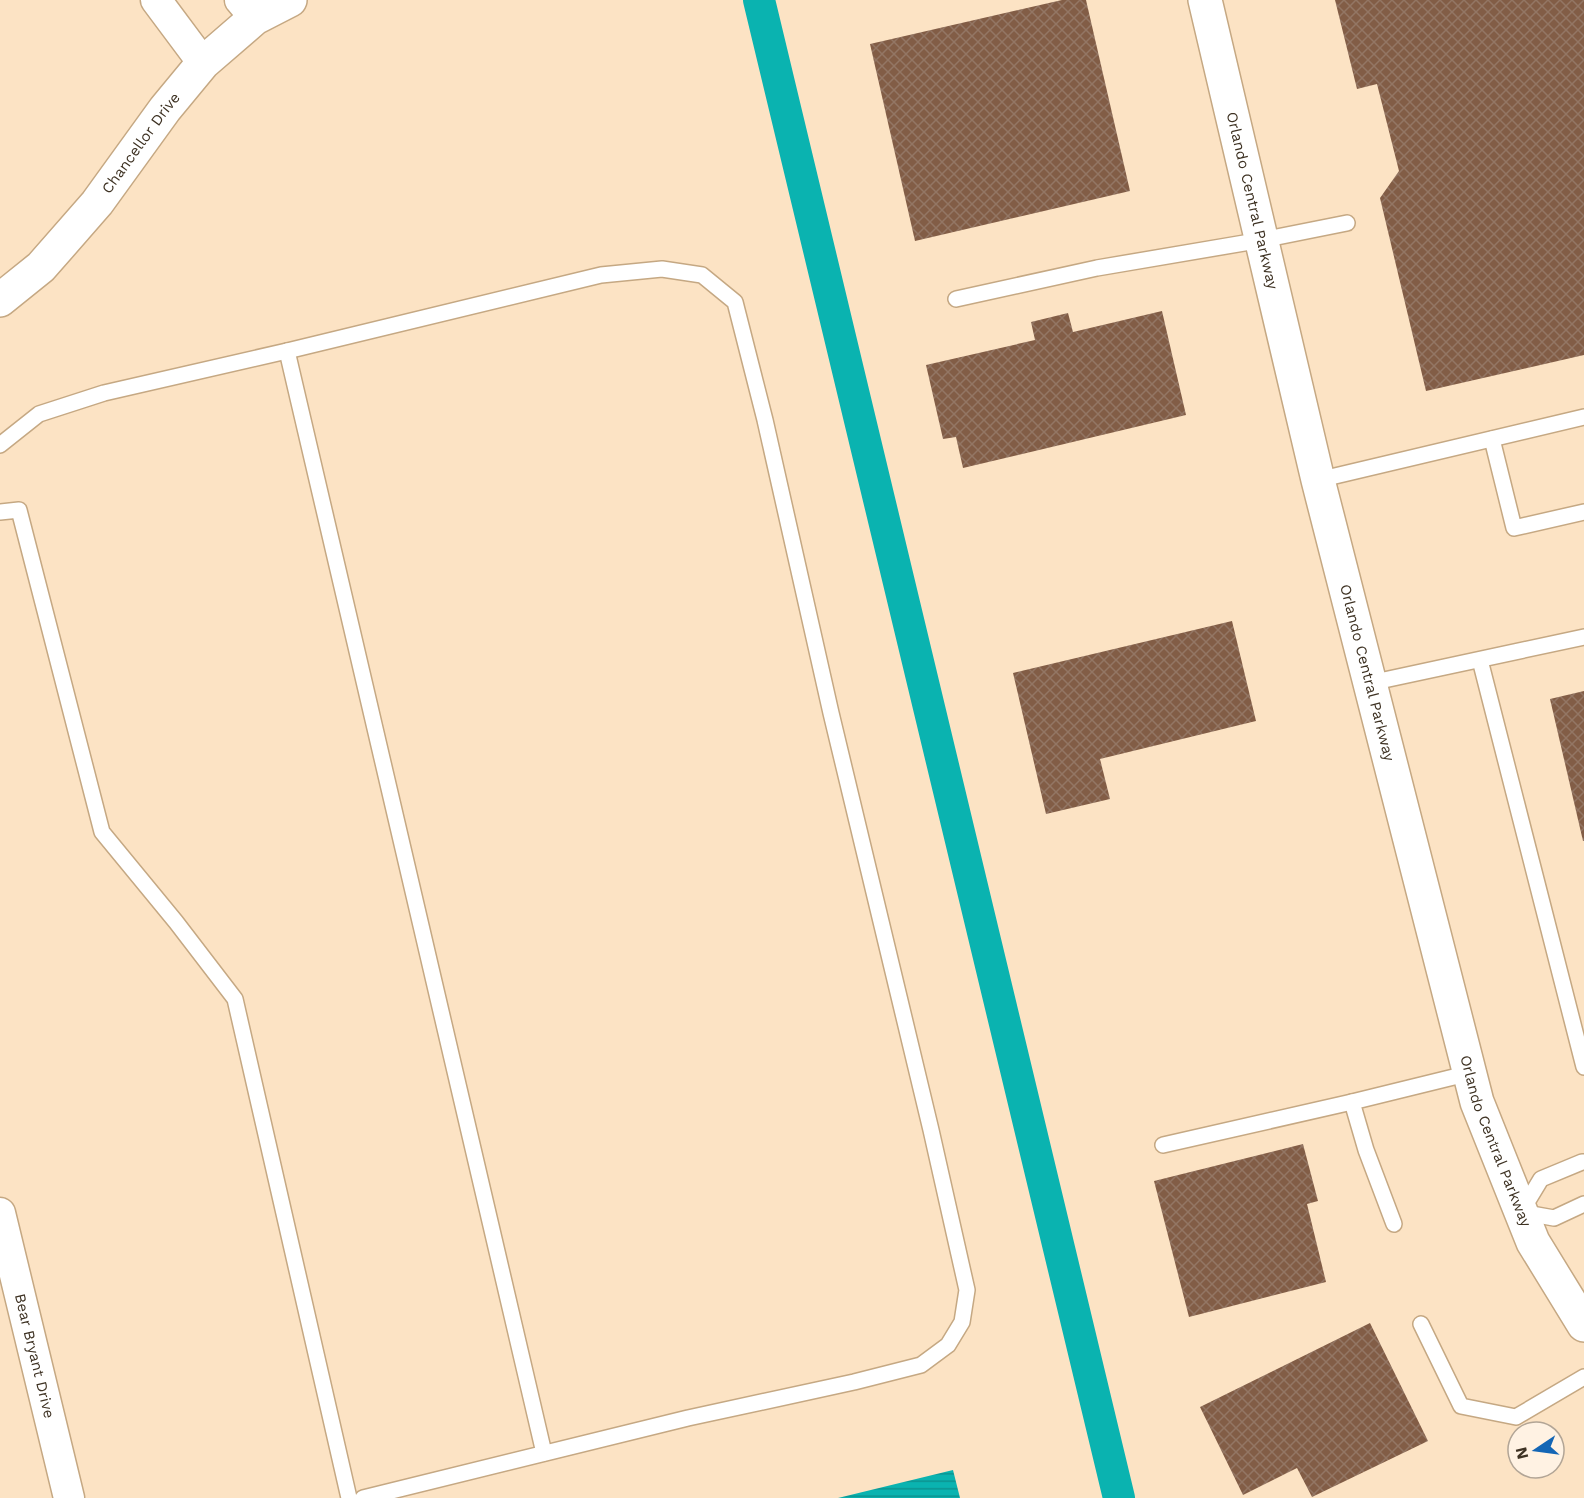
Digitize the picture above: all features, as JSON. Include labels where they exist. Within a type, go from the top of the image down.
[{"type":"street","points":[[156,0],[203,63]]},
{"type":"street","name":"Chancellor Drive","points":[[0,300],[41,267],[97,203],[165,109],[248,9],[290,0]]},
{"type":"street","name":"Orlando Central Parkway","points":[[1205,0],[1318,480],[1477,1102],[1533,1242],[1584,1325]]},
{"type":"street","name":"Bear Bryant Drive","points":[[0,1213],[69,1498]]},
{"type":"lane","points":[[956,299],[1097,268],[1347,223]]},
{"type":"lane","points":[[0,445],[39,414],[104,393],[601,275],[662,269],[702,275],[735,302],[765,420],[831,713],[967,1290],[962,1322],[948,1345],[921,1365],[688,1418],[363,1498]]},
{"type":"lane","points":[[287,351],[544,1453]]},
{"type":"lane","points":[[1318,480],[1584,417]]},
{"type":"lane","points":[[1492,439],[1514,528],[1584,512]]},
{"type":"lane","points":[[0,512],[19,510],[102,832],[177,922],[235,999],[349,1498]]},
{"type":"lane","points":[[1370,683],[1584,637]]},
{"type":"lane","points":[[1480,660],[1584,1067]]},
{"type":"lane","points":[[1163,1145],[1470,1073]]},
{"type":"lane","points":[[1352,1102],[1365,1150],[1394,1224]]},
{"type":"lane","points":[[1584,1162],[1541,1179],[1521,1212],[1554,1218],[1584,1204]]},
{"type":"lane","points":[[1421,1324],[1461,1406],[1516,1417],[1584,1377]]},
{"type":"water","points":[[953,1470],[960,1498],[838,1498]]},
{"type":"building","points":[[1062,0],[1086,0],[1130,191],[915,241],[870,44]]},
{"type":"building","points":[[1335,0],[1584,0],[1584,355],[1426,391],[1380,198],[1399,171],[1377,84],[1357,89]]},
{"type":"building","points":[[1162,311],[1186,415],[963,468],[956,437],[943,439],[926,365],[1035,340],[1031,322],[1068,313],[1073,332]]},
{"type":"building","points":[[1232,621],[1256,721],[1100,759],[1110,799],[1046,814],[1013,673]]},
{"type":"building","points":[[1584,691],[1584,841],[1583,841],[1550,699]]},
{"type":"building","points":[[1303,1144],[1318,1201],[1307,1204],[1326,1282],[1189,1317],[1154,1181]]},
{"type":"building","points":[[1370,1323],[1428,1441],[1312,1497],[1297,1468],[1243,1495],[1200,1407]]},
{"type":"waterway","points":[[759,0],[1119,1498]]}]
